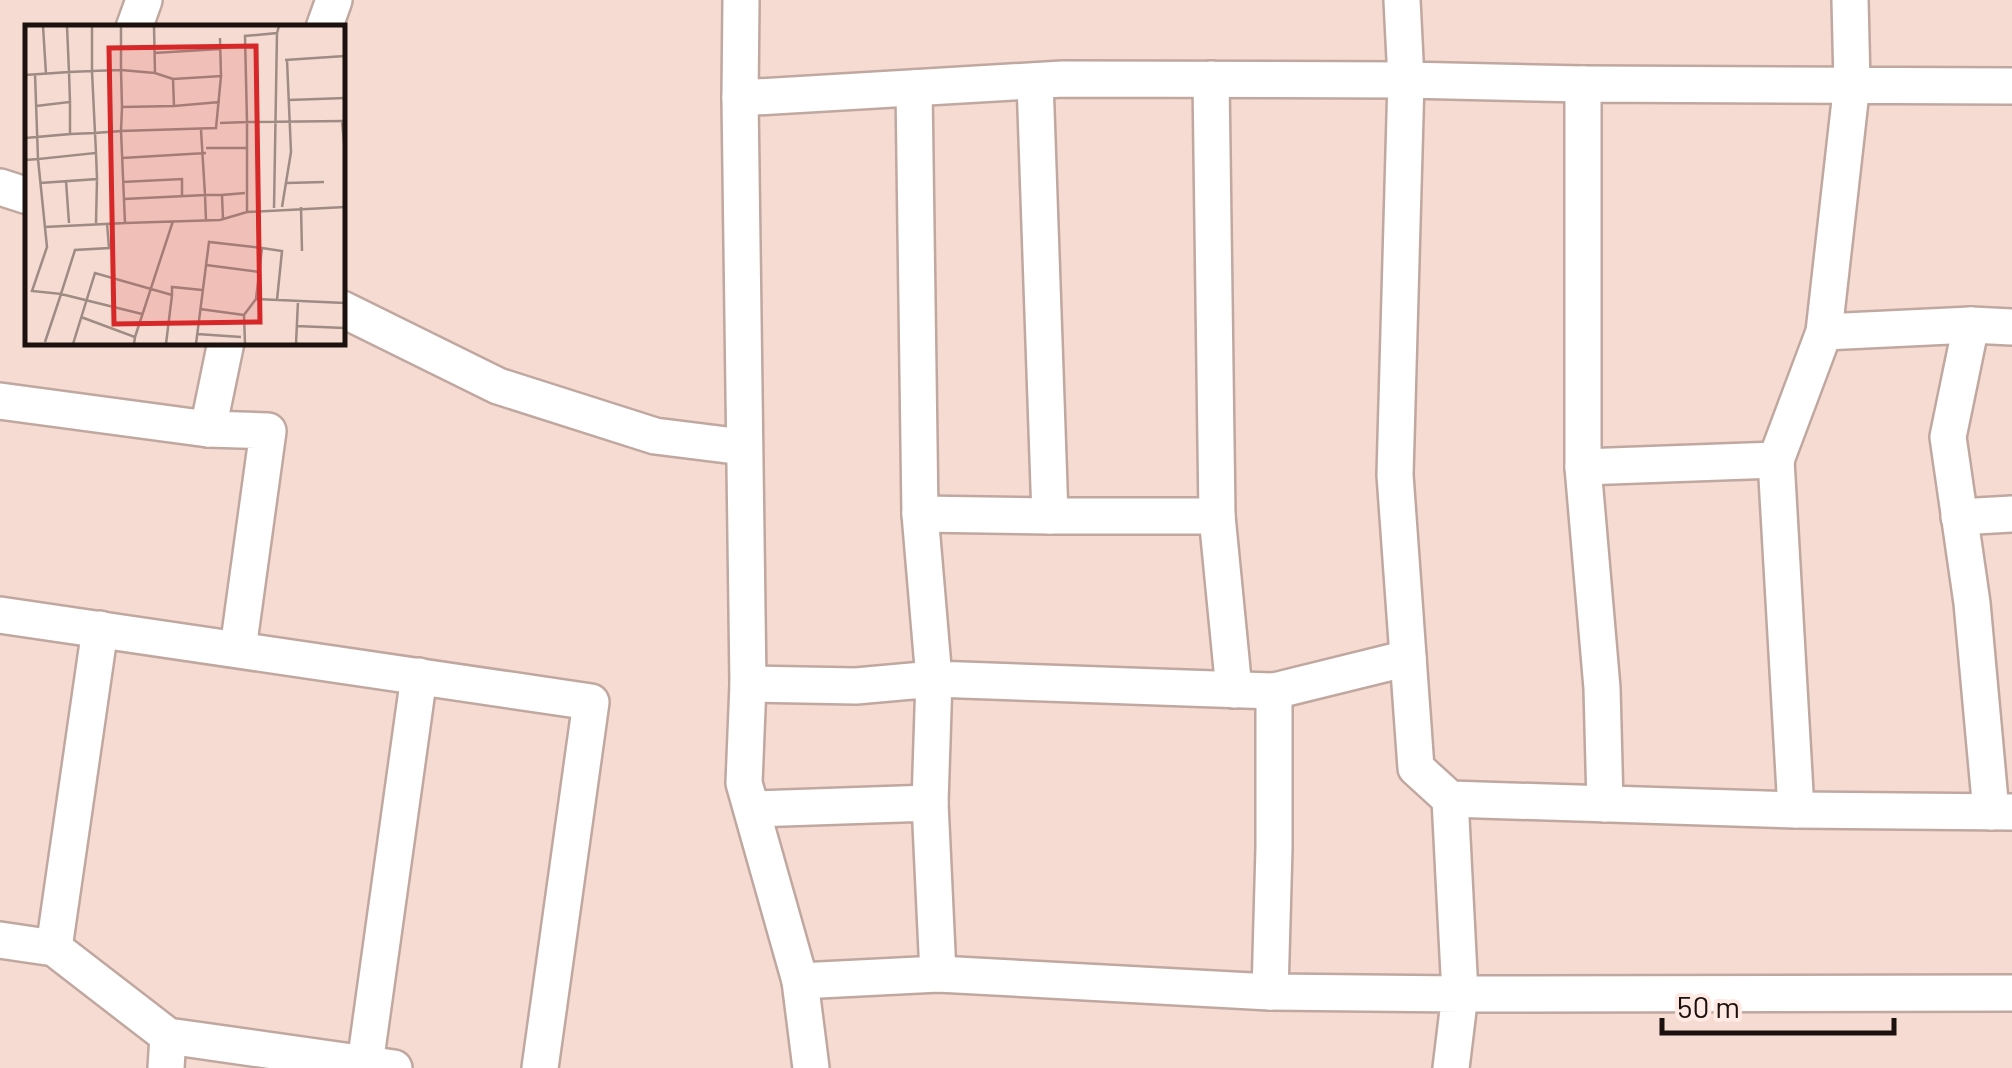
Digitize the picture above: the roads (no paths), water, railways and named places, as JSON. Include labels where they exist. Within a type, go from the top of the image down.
[{"type":"street","points":[[135,25],[144,0]]},
{"type":"street","points":[[325,25],[334,0]]},
{"type":"street","points":[[741,0],[748,684],[744,783],[800,981],[811,1068]]},
{"type":"street","points":[[1402,0],[1406,80],[1395,475],[1416,768],[1450,800],[2001,812],[1996,699],[1959,516],[1948,437],[1971,325]]},
{"type":"street","points":[[1796,810],[1776,460],[1824,332],[1852,84],[1850,0]]},
{"type":"street","points":[[740,98],[1036,81],[1211,79],[2012,86]]},
{"type":"street","points":[[1211,79],[1217,516],[1234,690]]},
{"type":"street","points":[[1036,81],[1050,516]]},
{"type":"street","points":[[1582,84],[1583,467],[1602,688],[1604,804]]},
{"type":"street","points":[[914,88],[920,514],[934,679],[930,804],[938,974]]},
{"type":"street","points":[[0,187],[25,195]]},
{"type":"street","points":[[345,310],[498,386],[656,436],[743,447]]},
{"type":"street","points":[[1824,332],[2012,326]]},
{"type":"street","points":[[208,429],[225,345]]},
{"type":"street","points":[[0,401],[208,429],[268,431],[238,649]]},
{"type":"street","points":[[1583,467],[1776,460]]},
{"type":"street","points":[[920,514],[1217,516]]},
{"type":"street","points":[[1959,516],[2012,514]]},
{"type":"street","points":[[0,615],[592,702],[540,1068]]},
{"type":"street","points":[[54,948],[100,629]]},
{"type":"street","points":[[748,684],[856,686],[934,679],[1274,692],[1408,658]]},
{"type":"street","points":[[0,940],[54,948],[167,1052],[379,1066],[419,676]]},
{"type":"street","points":[[1270,992],[1274,692]]},
{"type":"street","points":[[1450,800],[1460,994],[1452,1068]]},
{"type":"street","points":[[752,809],[930,804]]},
{"type":"street","points":[[800,981],[938,974],[1270,992],[2012,993]]}]
